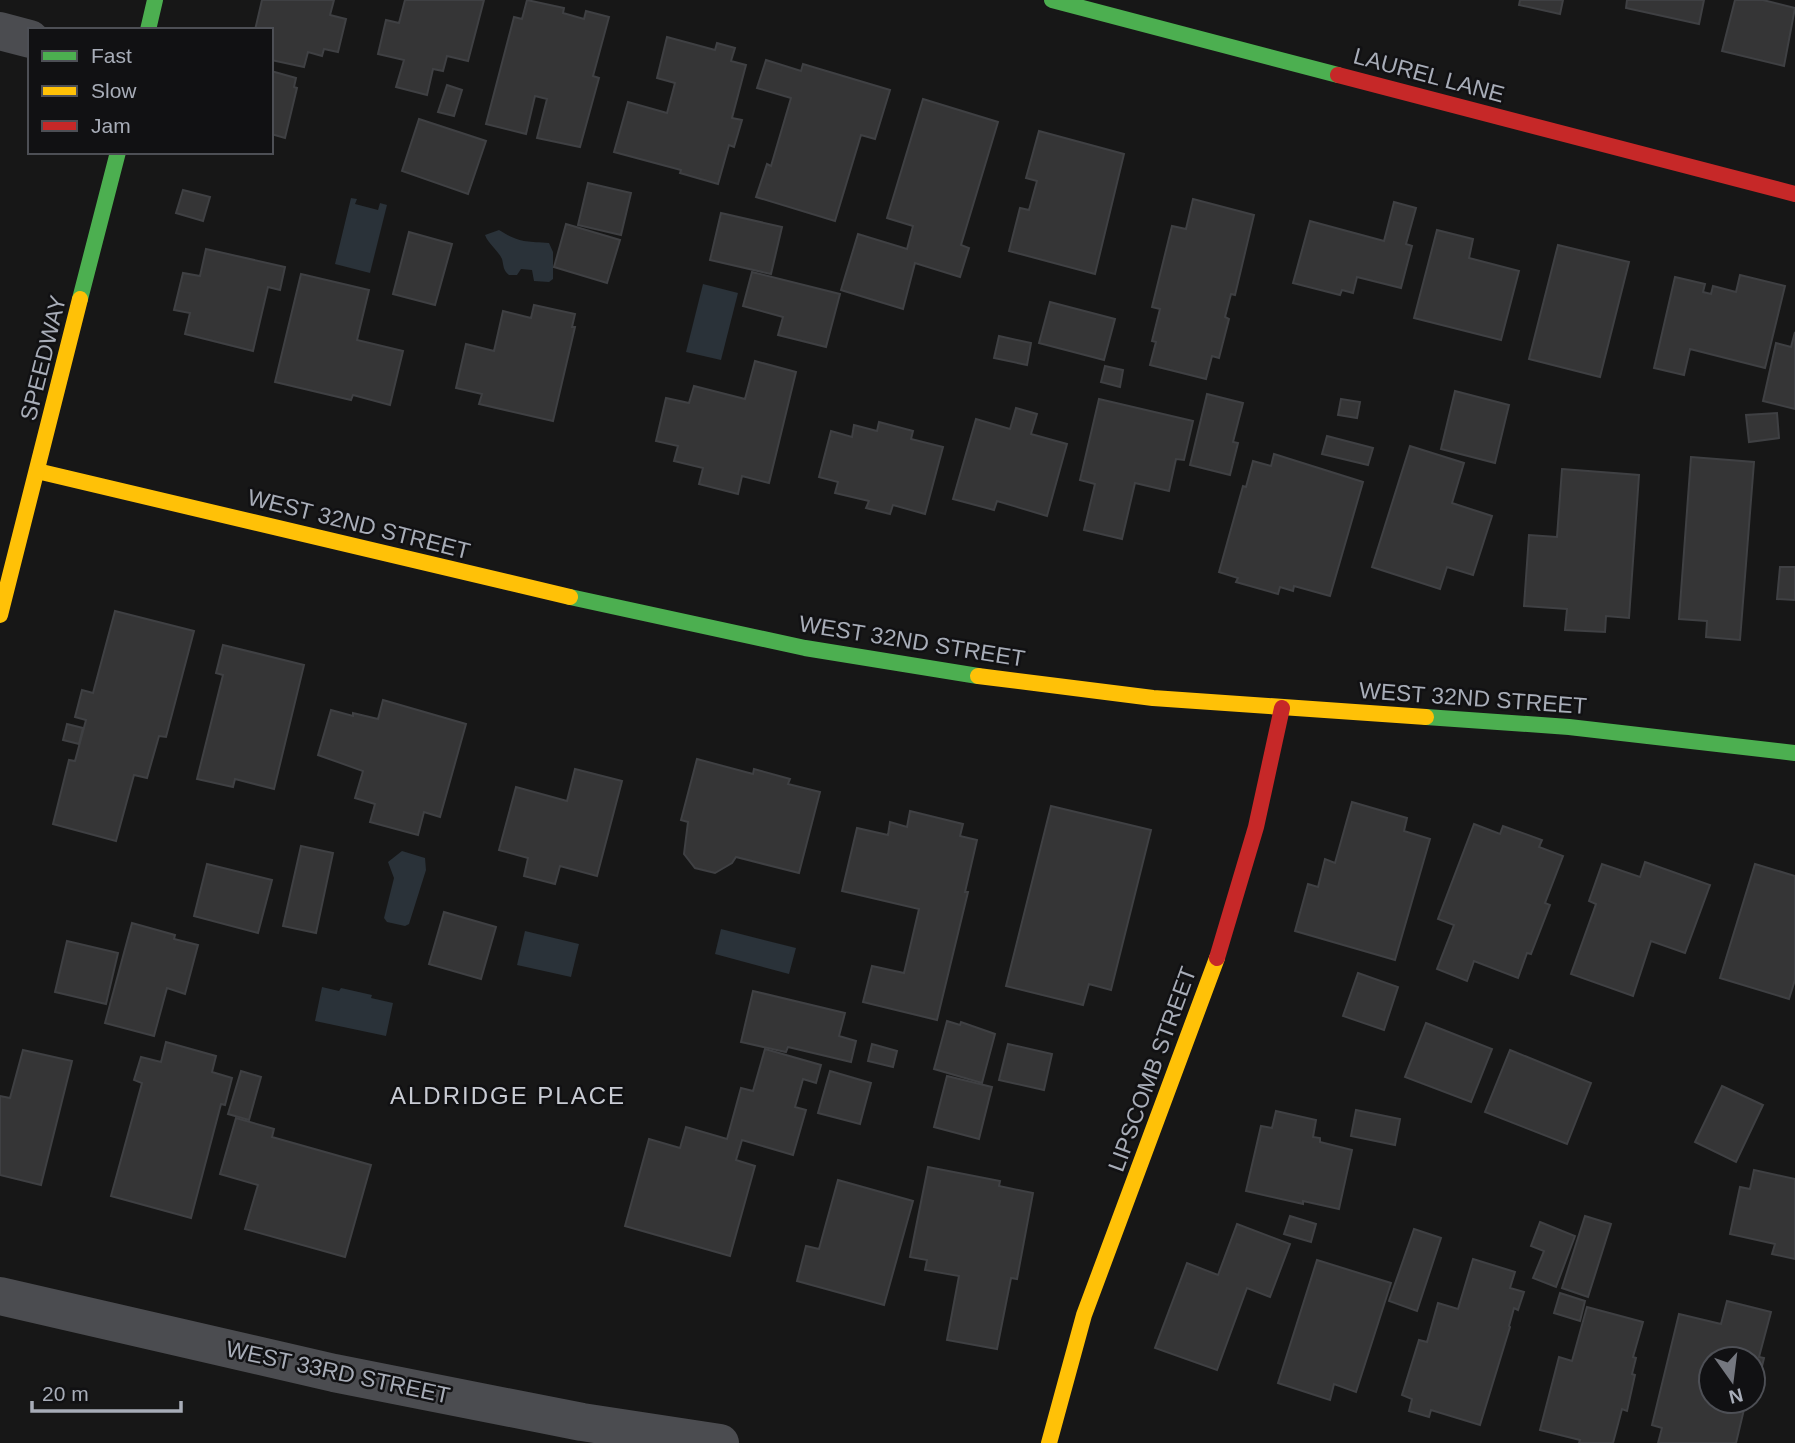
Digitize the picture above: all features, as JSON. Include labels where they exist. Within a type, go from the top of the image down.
[{"type":"street","points":[[148,28],[155,0]]},
{"type":"street","name":"LAUREL LANE","points":[[1052,0],[1795,194]]},
{"type":"street","points":[[0,31],[28,38]]},
{"type":"street","name":"SPEEDWAY","points":[[0,615],[117,154]]},
{"type":"street","name":"WEST 32ND STREET","points":[[37,471],[513,585],[805,648],[997,679],[1153,698],[1569,727],[1795,753]]},
{"type":"street","name":"LIPSCOMB STREET","points":[[1049,1443],[1084,1315],[1221,948],[1256,827],[1282,708]]},
{"type":"street","name":"WEST 33RD STREET","points":[[0,1296],[334,1373],[582,1422],[720,1443]]},
{"type":"shaded area","points":[[351,198],[357,199],[355,204],[378,210],[380,203],[387,205],[370,273],[335,264]]},
{"type":"shaded area","points":[[499,230],[518,239],[549,243],[553,252],[553,279],[549,282],[534,281],[532,270],[521,269],[517,275],[509,275],[502,259],[485,235]]},
{"type":"shaded area","points":[[703,284],[738,293],[721,360],[686,352]]},
{"type":"shaded area","points":[[402,851],[425,858],[426,870],[409,924],[405,926],[387,922],[384,918],[394,878],[388,862]]},
{"type":"shaded area","points":[[721,929],[796,948],[789,974],[715,954]]},
{"type":"shaded area","points":[[525,931],[579,944],[571,977],[517,965]]},
{"type":"shaded area","points":[[322,987],[339,991],[341,988],[393,1003],[386,1036],[315,1021]]},
{"type":"building","points":[[262,0],[334,0],[330,15],[346,19],[338,52],[324,49],[322,56],[308,52],[304,67],[273,60],[273,28],[255,28]]},
{"type":"building","points":[[405,0],[484,0],[468,61],[447,56],[443,71],[433,69],[427,95],[396,87],[404,60],[378,54],[386,20],[399,23]]},
{"type":"building","points":[[527,0],[564,8],[563,13],[584,19],[586,11],[609,17],[593,76],[599,78],[580,147],[537,138],[547,99],[535,96],[526,134],[486,124],[514,17],[522,19]]},
{"type":"building","points":[[1520,0],[1563,0],[1560,14],[1519,5]]},
{"type":"building","points":[[1627,0],[1704,0],[1699,24],[1626,8]]},
{"type":"building","points":[[1735,0],[1763,0],[1795,8],[1784,66],[1722,51]]},
{"type":"building","points":[[667,37],[715,50],[717,43],[735,48],[731,61],[746,65],[732,118],[742,120],[734,147],[729,145],[718,184],[680,173],[681,170],[614,152],[628,102],[667,113],[675,83],[657,78]]},
{"type":"building","points":[[766,60],[801,71],[803,64],[890,90],[875,139],[861,135],[835,221],[756,197],[767,164],[771,166],[791,98],[757,88]]},
{"type":"building","points":[[273,72],[296,78],[294,87],[297,88],[285,138],[273,135]]},
{"type":"building","points":[[447,85],[462,90],[454,116],[438,112]]},
{"type":"building","points":[[923,99],[998,122],[961,245],[969,248],[960,277],[915,263],[903,309],[841,290],[858,234],[907,249],[913,226],[887,218]]},
{"type":"building","points":[[419,119],[486,141],[468,194],[402,171]]},
{"type":"building","points":[[1039,131],[1124,154],[1095,274],[1009,251],[1020,208],[1029,210],[1037,181],[1026,178]]},
{"type":"building","points":[[588,183],[631,193],[621,235],[578,225]]},
{"type":"building","points":[[183,190],[210,197],[203,221],[176,213]]},
{"type":"building","points":[[1193,199],[1254,215],[1235,295],[1231,294],[1225,317],[1229,319],[1219,358],[1212,356],[1206,379],[1150,365],[1156,342],[1152,341],[1160,309],[1152,307],[1172,226],[1186,229]]},
{"type":"building","points":[[1394,202],[1416,208],[1406,244],[1412,246],[1401,288],[1357,277],[1353,293],[1342,290],[1340,295],[1293,283],[1310,221],[1384,241]]},
{"type":"building","points":[[721,213],[782,227],[771,274],[710,260]]},
{"type":"building","points":[[566,224],[620,240],[607,283],[554,267]]},
{"type":"building","points":[[1437,230],[1473,239],[1469,258],[1519,271],[1501,340],[1414,318]]},
{"type":"building","points":[[409,232],[452,244],[435,305],[393,294]]},
{"type":"building","points":[[1558,245],[1629,262],[1600,377],[1529,359]]},
{"type":"building","points":[[206,249],[285,267],[280,290],[268,287],[253,351],[185,334],[190,313],[174,310],[183,273],[200,276]]},
{"type":"building","points":[[752,272],[840,294],[826,347],[778,335],[783,317],[743,306]]},
{"type":"building","points":[[301,274],[369,290],[357,340],[403,351],[390,405],[353,395],[351,400],[275,382]]},
{"type":"building","points":[[1740,275],[1785,286],[1765,368],[1690,349],[1684,375],[1654,368],[1675,277],[1705,284],[1703,292],[1711,294],[1713,286],[1736,292]]},
{"type":"building","points":[[1050,302],[1115,319],[1104,360],[1039,343]]},
{"type":"building","points":[[534,305],[575,314],[572,327],[575,327],[553,421],[479,404],[482,394],[456,388],[466,344],[494,351],[503,311],[531,318]]},
{"type":"building","points":[[1795,332],[1795,409],[1763,401],[1776,343],[1791,347]]},
{"type":"building","points":[[999,336],[1031,343],[1027,365],[994,358]]},
{"type":"building","points":[[755,361],[796,372],[769,483],[742,476],[738,494],[699,484],[703,468],[674,461],[678,446],[656,441],[666,398],[689,403],[694,386],[745,399]]},
{"type":"building","points":[[1105,366],[1123,370],[1120,387],[1101,382]]},
{"type":"building","points":[[1455,391],[1509,405],[1495,463],[1441,449]]},
{"type":"building","points":[[1207,394],[1243,403],[1233,442],[1238,443],[1230,475],[1190,465]]},
{"type":"building","points":[[1099,399],[1193,421],[1184,460],[1176,459],[1169,491],[1135,483],[1122,539],[1084,530],[1095,484],[1080,480]]},
{"type":"building","points":[[1341,399],[1360,402],[1357,418],[1338,415]]},
{"type":"building","points":[[1016,408],[1037,414],[1031,434],[1067,444],[1047,516],[997,501],[994,510],[953,499],[976,419],[1010,429]]},
{"type":"building","points":[[1777,413],[1779,438],[1749,442],[1746,415]]},
{"type":"building","points":[[879,422],[913,431],[911,439],[943,447],[925,514],[893,505],[890,514],[866,508],[869,501],[835,493],[838,482],[819,477],[831,431],[852,437],[854,425],[877,431]]},
{"type":"building","points":[[1327,436],[1373,448],[1368,465],[1322,454]]},
{"type":"building","points":[[1410,446],[1464,463],[1452,503],[1492,516],[1473,575],[1447,567],[1440,589],[1372,567]]},
{"type":"building","points":[[1274,454],[1363,482],[1330,596],[1294,586],[1293,591],[1280,587],[1278,594],[1236,582],[1238,578],[1219,572],[1243,486],[1246,487],[1253,461],[1271,466]]},
{"type":"building","points":[[1691,457],[1754,462],[1740,640],[1706,637],[1707,621],[1679,619]]},
{"type":"building","points":[[1562,469],[1639,475],[1629,618],[1606,616],[1605,632],[1565,630],[1567,609],[1524,606],[1529,535],[1557,537]]},
{"type":"building","points":[[1780,567],[1795,567],[1795,600],[1777,599]]},
{"type":"building","points":[[115,611],[194,631],[166,737],[159,736],[147,778],[134,775],[116,841],[53,824],[69,760],[75,761],[86,720],[75,717],[82,690],[93,693]]},
{"type":"building","points":[[223,645],[304,665],[274,789],[235,779],[233,787],[197,779],[223,675],[216,673]]},
{"type":"building","points":[[383,700],[466,724],[440,817],[424,812],[418,835],[370,822],[375,804],[355,798],[363,771],[318,755],[331,710],[378,719]]},
{"type":"building","points":[[67,724],[83,728],[79,744],[63,740]]},
{"type":"building","points":[[697,759],[753,774],[754,769],[790,779],[788,784],[820,792],[799,873],[736,857],[732,863],[715,873],[695,868],[684,854],[688,822],[681,820]]},
{"type":"building","points":[[575,769],[622,781],[597,876],[560,866],[555,884],[524,876],[528,858],[499,850],[516,787],[567,801]]},
{"type":"building","points":[[1352,802],[1407,818],[1404,831],[1430,839],[1395,960],[1295,931],[1308,884],[1318,887],[1325,859],[1335,863]]},
{"type":"building","points":[[1051,806],[1151,830],[1111,990],[1089,984],[1083,1005],[1006,986]]},
{"type":"building","points":[[910,811],[963,824],[960,836],[977,840],[965,892],[968,892],[937,1020],[863,1002],[872,966],[904,973],[919,909],[842,891],[857,828],[888,835],[890,822],[907,827]]},
{"type":"building","points":[[1474,824],[1500,834],[1503,826],[1542,840],[1539,847],[1563,856],[1545,903],[1550,905],[1531,954],[1527,953],[1518,978],[1474,961],[1467,981],[1437,969],[1454,925],[1438,919]]},
{"type":"building","points":[[301,846],[333,853],[316,933],[283,926]]},
{"type":"building","points":[[1645,862],[1710,885],[1685,953],[1651,941],[1633,996],[1571,974],[1596,904],[1589,901],[1602,864],[1640,877]]},
{"type":"building","points":[[207,864],[272,880],[258,933],[194,916]]},
{"type":"building","points":[[1755,864],[1795,876],[1795,980],[1789,999],[1720,978]]},
{"type":"building","points":[[444,912],[496,927],[481,979],[429,964]]},
{"type":"building","points":[[132,923],[175,935],[174,939],[198,945],[185,994],[167,988],[154,1036],[105,1023]]},
{"type":"building","points":[[67,941],[118,953],[106,1004],[55,992]]},
{"type":"building","points":[[1358,973],[1398,987],[1384,1030],[1343,1016]]},
{"type":"building","points":[[753,991],[845,1013],[839,1036],[856,1041],[851,1062],[788,1047],[786,1052],[741,1042]]},
{"type":"building","points":[[947,1021],[960,1025],[961,1022],[995,1034],[982,1083],[934,1069]]},
{"type":"building","points":[[1426,1023],[1492,1049],[1471,1102],[1405,1077]]},
{"type":"building","points":[[166,1042],[216,1056],[212,1072],[232,1078],[225,1105],[221,1104],[191,1218],[111,1196],[142,1083],[134,1080],[141,1057],[161,1062]]},
{"type":"building","points":[[872,1044],[897,1051],[893,1067],[868,1061]]},
{"type":"building","points":[[1008,1044],[1052,1054],[1044,1090],[999,1080]]},
{"type":"building","points":[[765,1049],[821,1065],[816,1083],[803,1079],[795,1107],[806,1110],[793,1155],[742,1140],[736,1160],[755,1166],[730,1256],[625,1226],[649,1139],[680,1148],[686,1127],[727,1139],[741,1088],[753,1091]]},
{"type":"building","points":[[23,1050],[72,1061],[41,1185],[0,1175],[0,1096],[10,1098]]},
{"type":"building","points":[[1510,1050],[1591,1083],[1567,1144],[1485,1112]]},
{"type":"building","points":[[241,1071],[261,1077],[249,1120],[228,1114]]},
{"type":"building","points":[[830,1071],[871,1083],[860,1124],[818,1113]]},
{"type":"building","points":[[947,1076],[992,1087],[979,1139],[934,1127]]},
{"type":"building","points":[[1722,1086],[1763,1105],[1736,1162],[1695,1142]]},
{"type":"building","points":[[1356,1110],[1400,1119],[1395,1145],[1351,1136]]},
{"type":"building","points":[[1276,1111],[1316,1120],[1313,1137],[1320,1138],[1320,1142],[1352,1150],[1339,1209],[1246,1191],[1261,1126],[1272,1128]]},
{"type":"building","points":[[236,1118],[274,1129],[272,1137],[371,1165],[345,1257],[245,1229],[258,1185],[220,1174]]},
{"type":"building","points":[[928,1167],[1000,1181],[999,1186],[1033,1193],[1017,1279],[1011,1278],[997,1349],[947,1340],[959,1276],[925,1270],[927,1260],[910,1257]]},
{"type":"building","points":[[1754,1170],[1795,1179],[1795,1259],[1772,1254],[1775,1244],[1730,1234],[1740,1187],[1750,1189]]},
{"type":"building","points":[[838,1180],[913,1201],[884,1305],[797,1281],[806,1246],[819,1249]]},
{"type":"building","points":[[1290,1216],[1316,1224],[1311,1242],[1284,1234]]},
{"type":"building","points":[[1585,1216],[1611,1224],[1588,1297],[1562,1288]]},
{"type":"building","points":[[1540,1222],[1575,1236],[1556,1287],[1533,1278],[1544,1251],[1531,1246]]},
{"type":"building","points":[[1237,1224],[1290,1244],[1270,1297],[1247,1288],[1217,1370],[1155,1348],[1187,1263],[1218,1275]]},
{"type":"building","points":[[1414,1229],[1441,1238],[1417,1311],[1389,1301]]},
{"type":"building","points":[[1473,1259],[1515,1272],[1510,1288],[1524,1292],[1518,1310],[1514,1308],[1480,1425],[1431,1410],[1429,1417],[1409,1411],[1412,1399],[1402,1395],[1419,1340],[1427,1342],[1438,1303],[1458,1309]]},
{"type":"building","points":[[1317,1260],[1391,1283],[1356,1392],[1334,1384],[1330,1400],[1278,1383]]},
{"type":"building","points":[[1560,1293],[1585,1301],[1580,1321],[1554,1313]]},
{"type":"building","points":[[1727,1301],[1771,1312],[1762,1345],[1697,1345],[1697,1415],[1743,1415],[1736,1443],[1658,1443],[1662,1428],[1652,1425],[1679,1314],[1721,1324]]},
{"type":"building","points":[[1587,1307],[1643,1322],[1633,1357],[1636,1358],[1632,1374],[1635,1375],[1627,1411],[1622,1409],[1613,1443],[1579,1443],[1580,1440],[1540,1430],[1559,1357],[1572,1361]]},
{"type":"traffic: fast","points":[[148,28],[155,0]]},
{"type":"traffic: fast","points":[[1052,0],[1338,75]]},
{"type":"traffic: fast","points":[[80,299],[117,154]]},
{"type":"traffic: fast","points":[[570,597],[805,648],[978,676]]},
{"type":"traffic: fast","points":[[1426,717],[1569,727],[1795,753]]},
{"type":"traffic: slow","points":[[0,615],[80,299]]},
{"type":"traffic: slow","points":[[37,471],[570,597]]},
{"type":"traffic: slow","points":[[978,676],[1153,698],[1426,717]]},
{"type":"traffic: slow","points":[[1049,1443],[1084,1315],[1217,958]]},
{"type":"traffic: jam","points":[[1338,75],[1795,194]]},
{"type":"traffic: jam","points":[[1217,958],[1256,827],[1282,708]]},
{"type":"district","name":"ALDRIDGE PLACE","points":[[508,1096]]}]
